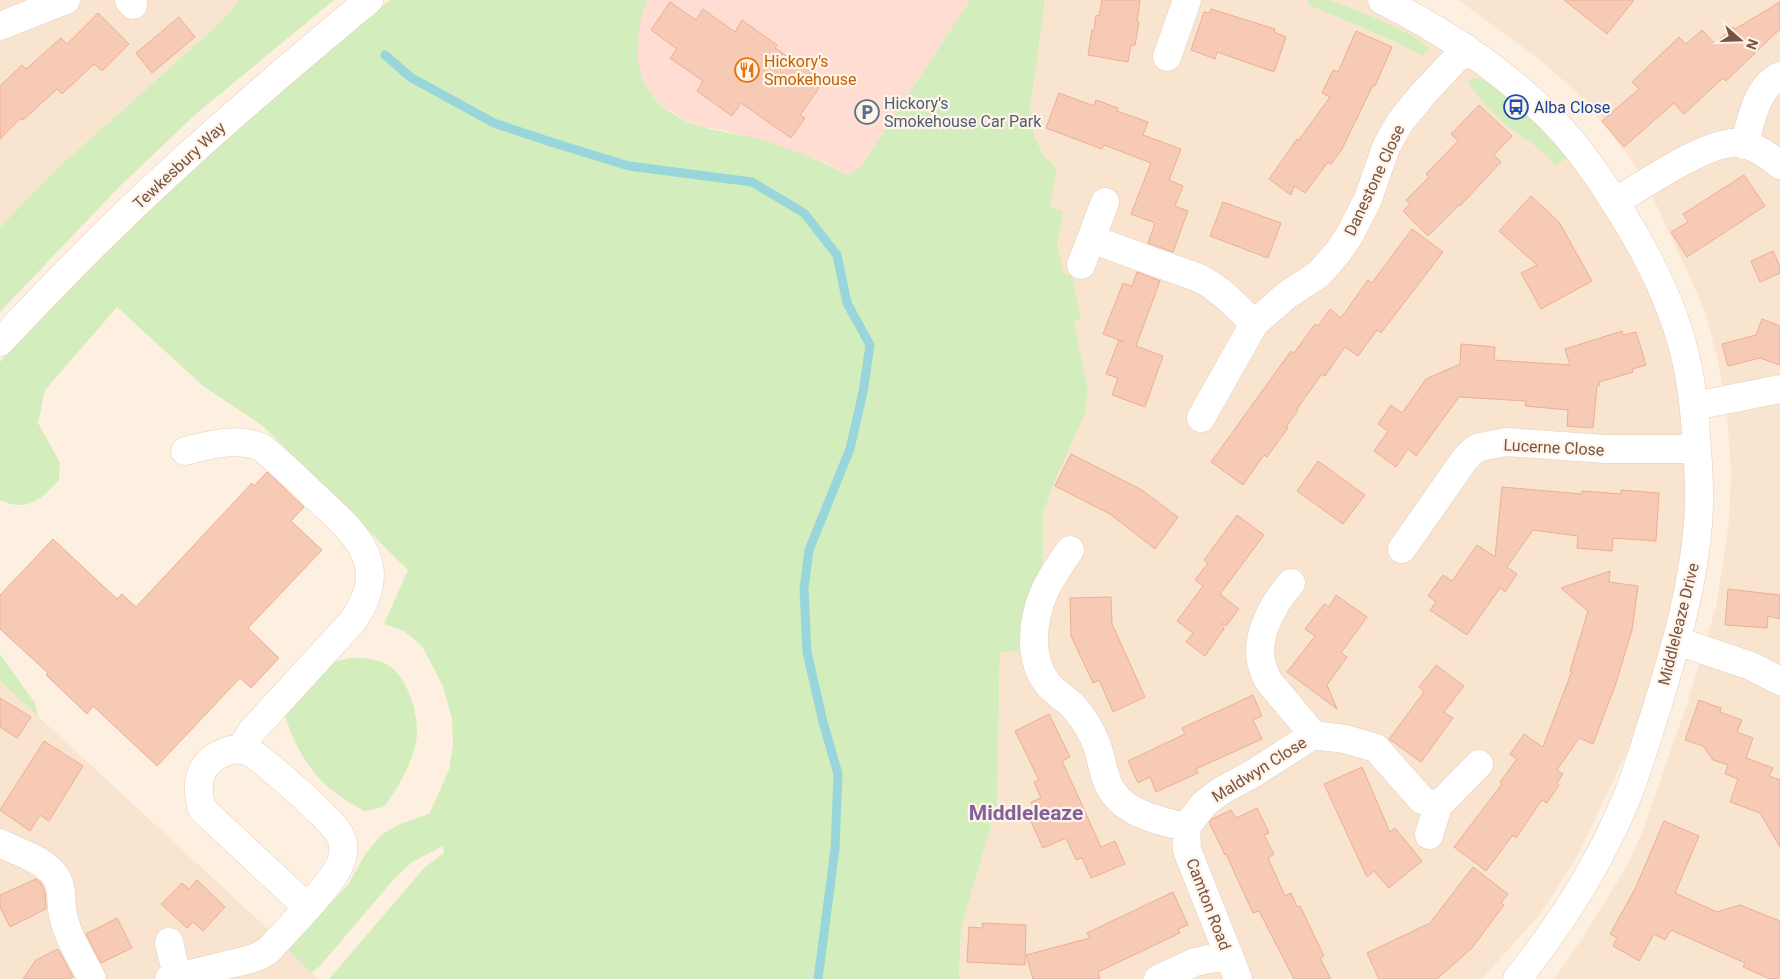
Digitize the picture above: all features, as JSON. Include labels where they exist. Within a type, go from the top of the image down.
[{"type":"street","points":[[0,26],[66,0]]},
{"type":"street","name":"Tewkesbury Way","points":[[0,342],[75,264],[178,164],[369,0]]},
{"type":"street","points":[[1167,57],[1187,0]]},
{"type":"street","name":"Middleleaze Drive","points":[[1382,0],[1432,26],[1466,48],[1516,87],[1567,134],[1615,202],[1640,244],[1670,309],[1688,366],[1695,406],[1698,523],[1691,577],[1677,641],[1631,787],[1612,831],[1594,868],[1570,907],[1517,979]]},
{"type":"street","name":"Danestone Close","points":[[1201,418],[1228,367],[1254,324],[1287,296],[1319,274],[1338,252],[1349,236],[1368,199],[1386,147],[1400,122],[1466,48]]},
{"type":"street","points":[[1744,145],[1762,94],[1768,84],[1780,76]]},
{"type":"street","points":[[1615,202],[1700,153],[1731,143],[1744,145],[1765,153],[1780,165]]},
{"type":"street","points":[[1081,265],[1105,202]]},
{"type":"street","points":[[1091,238],[1214,285],[1254,324]]},
{"type":"street","points":[[1695,406],[1780,389]]},
{"type":"street","points":[[185,451],[236,441],[249,442],[261,447],[344,522],[360,543],[370,568],[371,580],[367,597],[360,612],[252,732],[240,750]]},
{"type":"street","name":"Lucerne Close","points":[[1402,549],[1465,459],[1480,447],[1514,442],[1605,450],[1697,449]]},
{"type":"street","points":[[1070,550],[1046,586],[1037,608],[1034,629],[1036,664],[1047,683],[1082,716],[1099,748],[1108,783],[1118,797],[1141,815],[1186,827]]},
{"type":"street","name":"Maldwyn Close","points":[[1291,583],[1278,599],[1264,630],[1260,649],[1262,667],[1267,679],[1313,735]]},
{"type":"street","points":[[1677,641],[1751,666],[1780,681]]},
{"type":"street","name":"Maldwyn Close","points":[[1186,827],[1204,804],[1221,791],[1254,773],[1313,735],[1346,739],[1376,748],[1422,800],[1438,806]]},
{"type":"street","points":[[169,942],[173,978],[259,956],[269,950],[307,907],[329,882],[342,859],[344,846],[341,836],[332,824],[256,756],[246,750],[234,749],[222,753],[208,764],[202,772],[199,786],[202,809],[307,907]]},
{"type":"street","points":[[1429,835],[1438,806],[1479,764]]},
{"type":"street","name":"Camton Road","points":[[1186,827],[1187,850],[1233,967]]},
{"type":"street","points":[[0,843],[46,866],[55,874],[59,881],[64,920],[71,939],[92,979]]},
{"type":"street","points":[[1158,979],[1195,962],[1233,967]]},
{"type":"shaded area","points":[[0,0],[240,0],[222,21],[60,166],[0,227]]},
{"type":"shaded area","points":[[648,0],[970,0],[860,168],[847,175],[826,163],[770,142],[703,127],[685,120],[665,108],[651,96],[643,82],[638,65],[640,22]]},
{"type":"shaded area","points":[[1045,0],[1373,0],[1525,100],[1624,228],[1676,353],[1686,408],[1686,547],[1673,618],[1635,735],[1577,857],[1541,913],[1482,979],[959,979],[961,928],[997,805],[1000,652],[1043,563],[1043,513],[1088,390],[1074,321],[1081,319],[1072,275],[1064,275],[1057,242],[1059,228],[1050,206],[1057,168],[1042,153],[1032,129],[1030,111]]},
{"type":"shaded area","points":[[1458,0],[1780,0],[1780,979],[1554,979],[1584,936],[1625,869],[1642,833],[1687,704],[1716,607],[1729,522],[1731,474],[1727,412],[1718,362],[1705,311],[1655,202],[1629,156],[1577,93],[1527,50]]},
{"type":"shaded area","points":[[0,681],[295,954],[318,979],[0,979]]},
{"type":"green space","points":[[240,0],[334,0],[196,114],[119,187],[0,312],[0,227],[60,166],[222,21]]},
{"type":"green space","points":[[390,0],[648,0],[643,14],[638,41],[640,70],[650,93],[667,110],[690,123],[780,145],[847,175],[860,168],[970,0],[1045,0],[1030,111],[1032,129],[1042,153],[1057,168],[1050,206],[1063,212],[1057,242],[1064,274],[1072,275],[1081,319],[1074,321],[1088,390],[1085,414],[1057,475],[1043,513],[1043,592],[1027,650],[1000,652],[997,805],[961,928],[959,979],[329,979],[424,868],[444,853],[443,846],[412,862],[394,879],[319,967],[311,973],[289,950],[309,925],[348,885],[366,853],[381,835],[400,824],[429,814],[449,770],[453,745],[452,719],[443,686],[422,646],[404,631],[384,624],[408,570],[263,426],[203,386],[117,307],[45,390],[38,423],[60,463],[59,480],[46,493],[33,502],[18,505],[0,500],[0,362],[51,305],[173,185],[345,34]]},
{"type":"green space","points":[[1308,0],[1329,0],[1345,6],[1411,35],[1429,48],[1423,56],[1394,41],[1307,4]]},
{"type":"green space","points":[[1474,78],[1486,81],[1511,98],[1537,122],[1567,156],[1556,167],[1540,150],[1512,130],[1488,107],[1467,82]]},
{"type":"green space","points":[[0,654],[35,703],[38,716],[0,681]]},
{"type":"green space","points":[[350,658],[365,658],[379,661],[395,671],[407,689],[417,722],[414,751],[399,784],[384,807],[364,811],[334,792],[317,776],[296,743],[284,709],[322,665]]},
{"type":"building","points":[[1102,0],[1140,0],[1135,45],[1131,45],[1128,62],[1088,55],[1092,30],[1094,30],[1096,15],[1099,16]]},
{"type":"building","points":[[1564,0],[1634,0],[1607,34]]},
{"type":"building","name":"Hickory's Smokehouse","points":[[670,2],[696,20],[703,9],[735,32],[742,20],[777,45],[775,48],[824,81],[800,115],[805,118],[791,138],[741,103],[732,116],[697,91],[703,81],[670,58],[677,49],[651,30]]},
{"type":"building","points":[[1780,2],[1780,29],[1726,81],[1723,78],[1684,114],[1674,103],[1624,147],[1602,121],[1639,89],[1632,82],[1679,37],[1686,44],[1702,30],[1715,44],[1733,27],[1735,29]]},
{"type":"building","points":[[1211,9],[1275,29],[1274,32],[1286,37],[1274,72],[1217,52],[1215,59],[1191,50],[1204,12],[1209,13]]},
{"type":"building","points":[[98,13],[129,44],[102,71],[94,64],[62,94],[57,89],[23,120],[21,118],[0,139],[0,86],[22,65],[26,69],[61,38],[67,44]]},
{"type":"building","points":[[179,17],[195,37],[152,73],[136,53]]},
{"type":"building","points":[[1356,31],[1392,47],[1375,86],[1373,85],[1342,149],[1331,164],[1328,162],[1305,193],[1294,186],[1291,195],[1269,179],[1330,97],[1322,93],[1333,70],[1338,72]]},
{"type":"building","points":[[1059,93],[1094,106],[1096,100],[1118,108],[1117,111],[1148,122],[1143,135],[1181,149],[1169,180],[1183,186],[1175,206],[1188,211],[1173,252],[1148,243],[1155,223],[1131,214],[1151,163],[1104,145],[1102,149],[1046,128]]},
{"type":"building","points":[[1479,105],[1512,136],[1494,155],[1501,162],[1460,206],[1428,236],[1403,211],[1410,204],[1406,200],[1429,177],[1426,174],[1458,141],[1451,134]]},
{"type":"building","points":[[1744,175],[1765,206],[1687,257],[1671,232],[1688,222],[1683,214]]},
{"type":"building","points":[[1531,196],[1559,222],[1592,281],[1541,309],[1521,273],[1537,265],[1499,231]]},
{"type":"building","points":[[1223,202],[1281,223],[1268,258],[1210,236]]},
{"type":"building","points":[[1412,229],[1443,252],[1381,333],[1377,330],[1358,356],[1345,347],[1325,376],[1322,374],[1297,409],[1286,427],[1288,428],[1267,457],[1264,455],[1243,485],[1211,462],[1291,351],[1294,353],[1315,324],[1318,326],[1330,309],[1341,318],[1368,280],[1372,283]]},
{"type":"building","points":[[1773,251],[1780,266],[1780,273],[1760,282],[1751,261]]},
{"type":"building","points":[[1137,272],[1160,281],[1136,346],[1163,356],[1145,407],[1112,395],[1118,378],[1106,374],[1119,340],[1103,334],[1123,283],[1132,286]]},
{"type":"building","points":[[1762,319],[1780,326],[1780,365],[1760,358],[1728,366],[1722,344],[1756,335]]},
{"type":"building","points":[[1622,331],[1623,335],[1636,332],[1646,365],[1632,369],[1633,372],[1599,382],[1593,428],[1567,426],[1568,410],[1525,406],[1526,401],[1459,397],[1416,456],[1408,449],[1396,467],[1374,451],[1388,431],[1378,424],[1391,405],[1402,413],[1426,379],[1460,364],[1461,344],[1495,347],[1494,360],[1570,365],[1565,349]]},
{"type":"building","points":[[1071,454],[1142,490],[1178,517],[1155,549],[1110,514],[1055,486]]},
{"type":"building","points":[[1318,461],[1365,495],[1343,524],[1297,491]]},
{"type":"building","points":[[267,472],[304,507],[291,521],[322,550],[248,628],[279,658],[251,688],[240,678],[157,766],[93,706],[87,714],[46,675],[48,673],[0,629],[0,595],[53,539],[117,599],[122,594],[136,607],[252,483],[254,486]]},
{"type":"building","points":[[1502,487],[1582,494],[1582,491],[1621,494],[1621,490],[1659,493],[1656,541],[1613,538],[1612,551],[1577,548],[1578,536],[1533,530],[1507,567],[1517,574],[1505,592],[1500,588],[1467,635],[1430,610],[1436,602],[1428,596],[1443,575],[1452,581],[1477,545],[1495,557]]},
{"type":"building","points":[[1237,515],[1264,535],[1220,594],[1239,609],[1226,626],[1221,623],[1224,629],[1205,656],[1186,642],[1193,633],[1177,621],[1203,586],[1195,580],[1208,563],[1204,560]]},
{"type":"building","points":[[1610,571],[1609,582],[1638,586],[1632,630],[1615,686],[1593,744],[1579,738],[1557,770],[1563,774],[1557,783],[1559,785],[1547,803],[1542,800],[1516,838],[1513,835],[1486,871],[1454,847],[1502,784],[1500,782],[1517,759],[1510,754],[1524,734],[1543,747],[1572,671],[1570,671],[1588,611],[1561,588]]},
{"type":"building","points":[[1728,589],[1780,595],[1780,619],[1768,616],[1767,628],[1725,625]]},
{"type":"building","points":[[1336,595],[1367,617],[1341,653],[1347,657],[1327,685],[1337,709],[1287,672],[1315,636],[1305,629],[1324,604],[1329,607]]},
{"type":"building","points":[[1111,597],[1112,624],[1145,697],[1113,712],[1099,680],[1093,683],[1071,636],[1070,598]]},
{"type":"building","points":[[1436,665],[1464,686],[1444,712],[1453,718],[1421,762],[1389,739],[1424,692],[1419,687]]},
{"type":"building","points":[[1253,695],[1262,716],[1253,720],[1262,739],[1196,769],[1198,773],[1156,792],[1150,777],[1138,783],[1128,761],[1185,734],[1182,728]]},
{"type":"building","points":[[0,698],[31,717],[17,738],[0,727]]},
{"type":"building","points":[[1699,700],[1721,708],[1720,712],[1742,720],[1737,732],[1753,738],[1746,758],[1773,768],[1769,776],[1780,780],[1780,847],[1760,813],[1730,802],[1738,779],[1725,774],[1728,765],[1713,760],[1703,746],[1685,740]]},
{"type":"building","points":[[1049,714],[1070,757],[1062,761],[1101,847],[1115,841],[1125,864],[1091,878],[1082,858],[1076,860],[1066,838],[1043,848],[1027,813],[1034,809],[1031,802],[1041,798],[1034,782],[1039,780],[1015,731]]},
{"type":"building","points":[[44,741],[83,766],[49,821],[40,815],[30,831],[0,810]]},
{"type":"building","points":[[1362,767],[1390,832],[1395,828],[1422,861],[1389,888],[1374,871],[1367,877],[1324,784]]},
{"type":"building","points":[[1257,808],[1269,833],[1264,835],[1274,854],[1268,858],[1285,896],[1291,893],[1297,907],[1300,906],[1324,956],[1320,958],[1331,979],[1294,979],[1259,911],[1253,913],[1209,822],[1231,810],[1236,818]]},
{"type":"building","points":[[1664,821],[1699,836],[1675,893],[1717,912],[1740,905],[1780,921],[1780,979],[1770,979],[1743,967],[1745,963],[1671,930],[1665,940],[1654,934],[1639,961],[1613,946],[1617,938],[1610,934],[1636,887]]},
{"type":"building","points":[[1473,867],[1508,894],[1501,903],[1504,905],[1472,948],[1437,979],[1379,979],[1367,953],[1430,923]]},
{"type":"building","points":[[36,879],[41,883],[45,892],[46,909],[10,927],[0,907],[0,895]]},
{"type":"building","points":[[197,880],[225,907],[203,931],[193,922],[187,928],[161,904],[182,883],[189,889]]},
{"type":"building","points":[[1173,892],[1188,925],[1178,929],[1180,933],[1098,972],[1100,979],[1033,979],[1026,955],[1090,938],[1087,933]]},
{"type":"building","points":[[117,918],[132,948],[101,963],[86,934]]},
{"type":"building","points":[[982,923],[1026,925],[1025,965],[967,962],[969,927],[983,928]]},
{"type":"building","points":[[58,949],[73,977],[68,979],[23,979],[36,960]]},
{"type":"waterway","points":[[385,55],[410,77],[494,123],[629,166],[752,182],[804,213],[837,255],[847,303],[870,345],[863,392],[850,449],[809,550],[804,589],[807,652],[823,722],[838,774],[835,849],[818,979]]},
{"type":"place","name":"Hickory's Smokehouse","points":[[747,70]]},
{"type":"place","name":"Alba Close","points":[[1516,107]]},
{"type":"place","name":"Hickory's Smokehouse Car Park","points":[[867,112]]},
{"type":"district","name":"Middleleaze","points":[[1026,813]]}]
